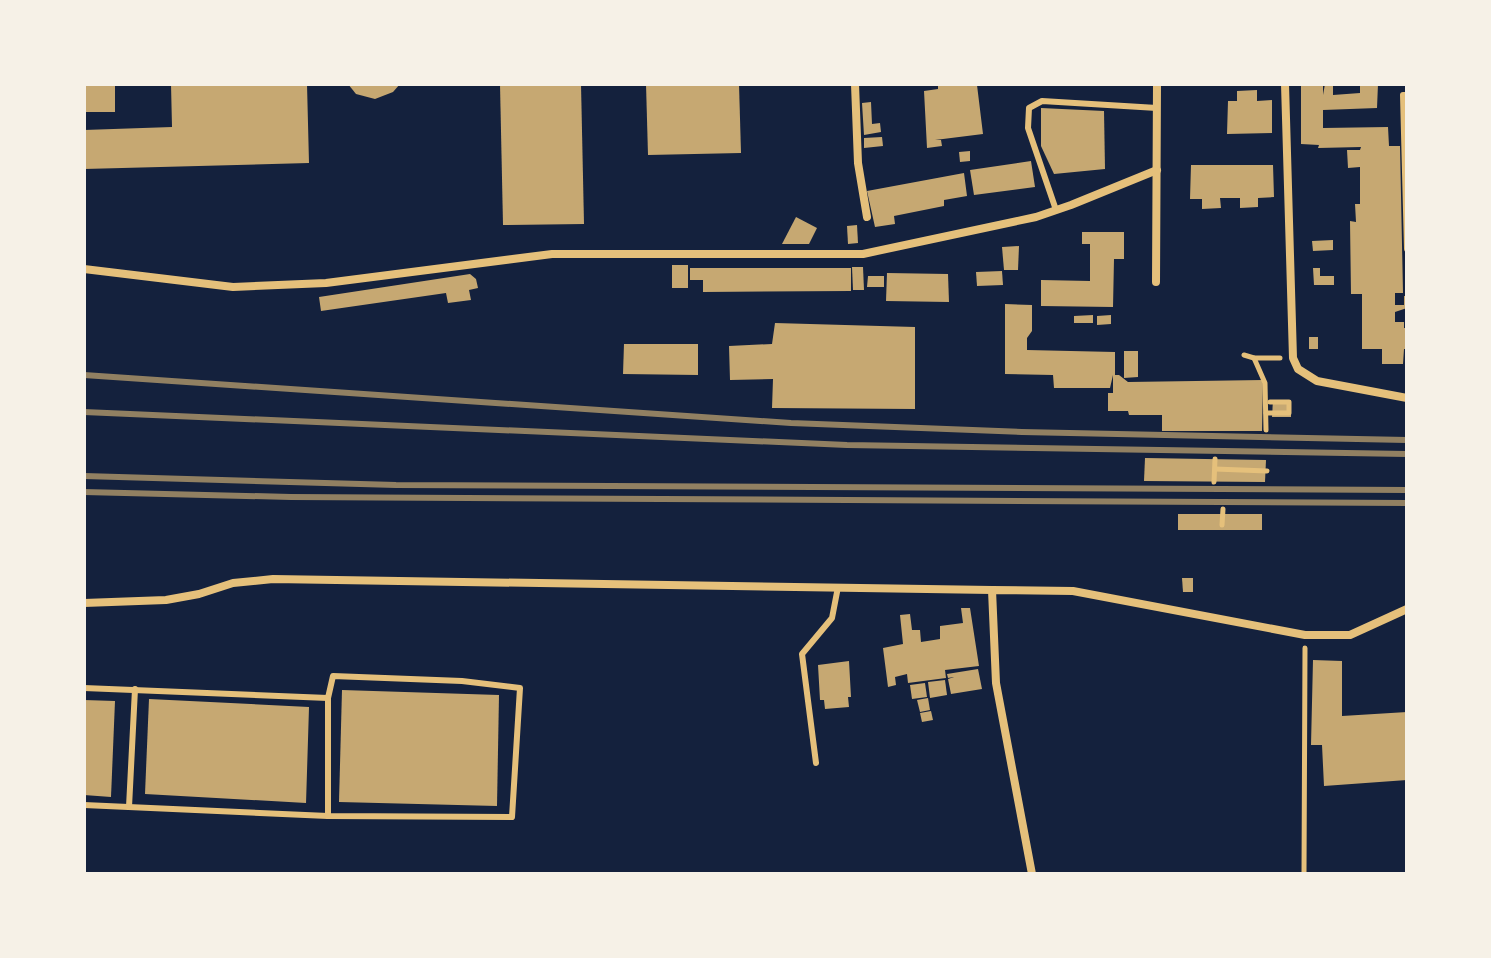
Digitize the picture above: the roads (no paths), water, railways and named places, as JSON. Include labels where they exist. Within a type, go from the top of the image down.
[{"type":"street","points":[[855,84],[858,163],[867,217]]},
{"type":"street","points":[[1156,282],[1157,84]]},
{"type":"street","points":[[1285,84],[1293,358],[1298,369],[1317,381],[1407,398]]},
{"type":"street","points":[[84,269],[233,287],[326,283],[552,254],[863,254],[1036,217],[1157,170]]},
{"type":"street","points":[[84,603],[166,600],[233,583],[273,579],[1073,591],[1305,635],[1350,635],[1407,609]]},
{"type":"street","points":[[992,590],[996,683],[1032,874]]},
{"type":"lane","points":[[1407,95],[1403,95],[1407,249]]},
{"type":"lane","points":[[1056,210],[1028,128],[1029,108],[1042,101],[1157,108]]},
{"type":"lane","points":[[816,763],[802,654],[832,618],[838,587]]},
{"type":"lane","points":[[84,805],[328,816],[512,817],[520,688],[462,681],[333,676],[328,698],[328,816]]},
{"type":"lane","points":[[84,688],[328,698]]},
{"type":"lane","points":[[129,807],[135,689]]},
{"type":"railway","points":[[84,375],[791,423],[1022,432],[1407,440]]},
{"type":"railway","points":[[84,412],[847,445],[1407,454]]},
{"type":"railway","points":[[84,476],[396,485],[1407,490]]},
{"type":"railway","points":[[84,492],[291,497],[1407,503]]}]
